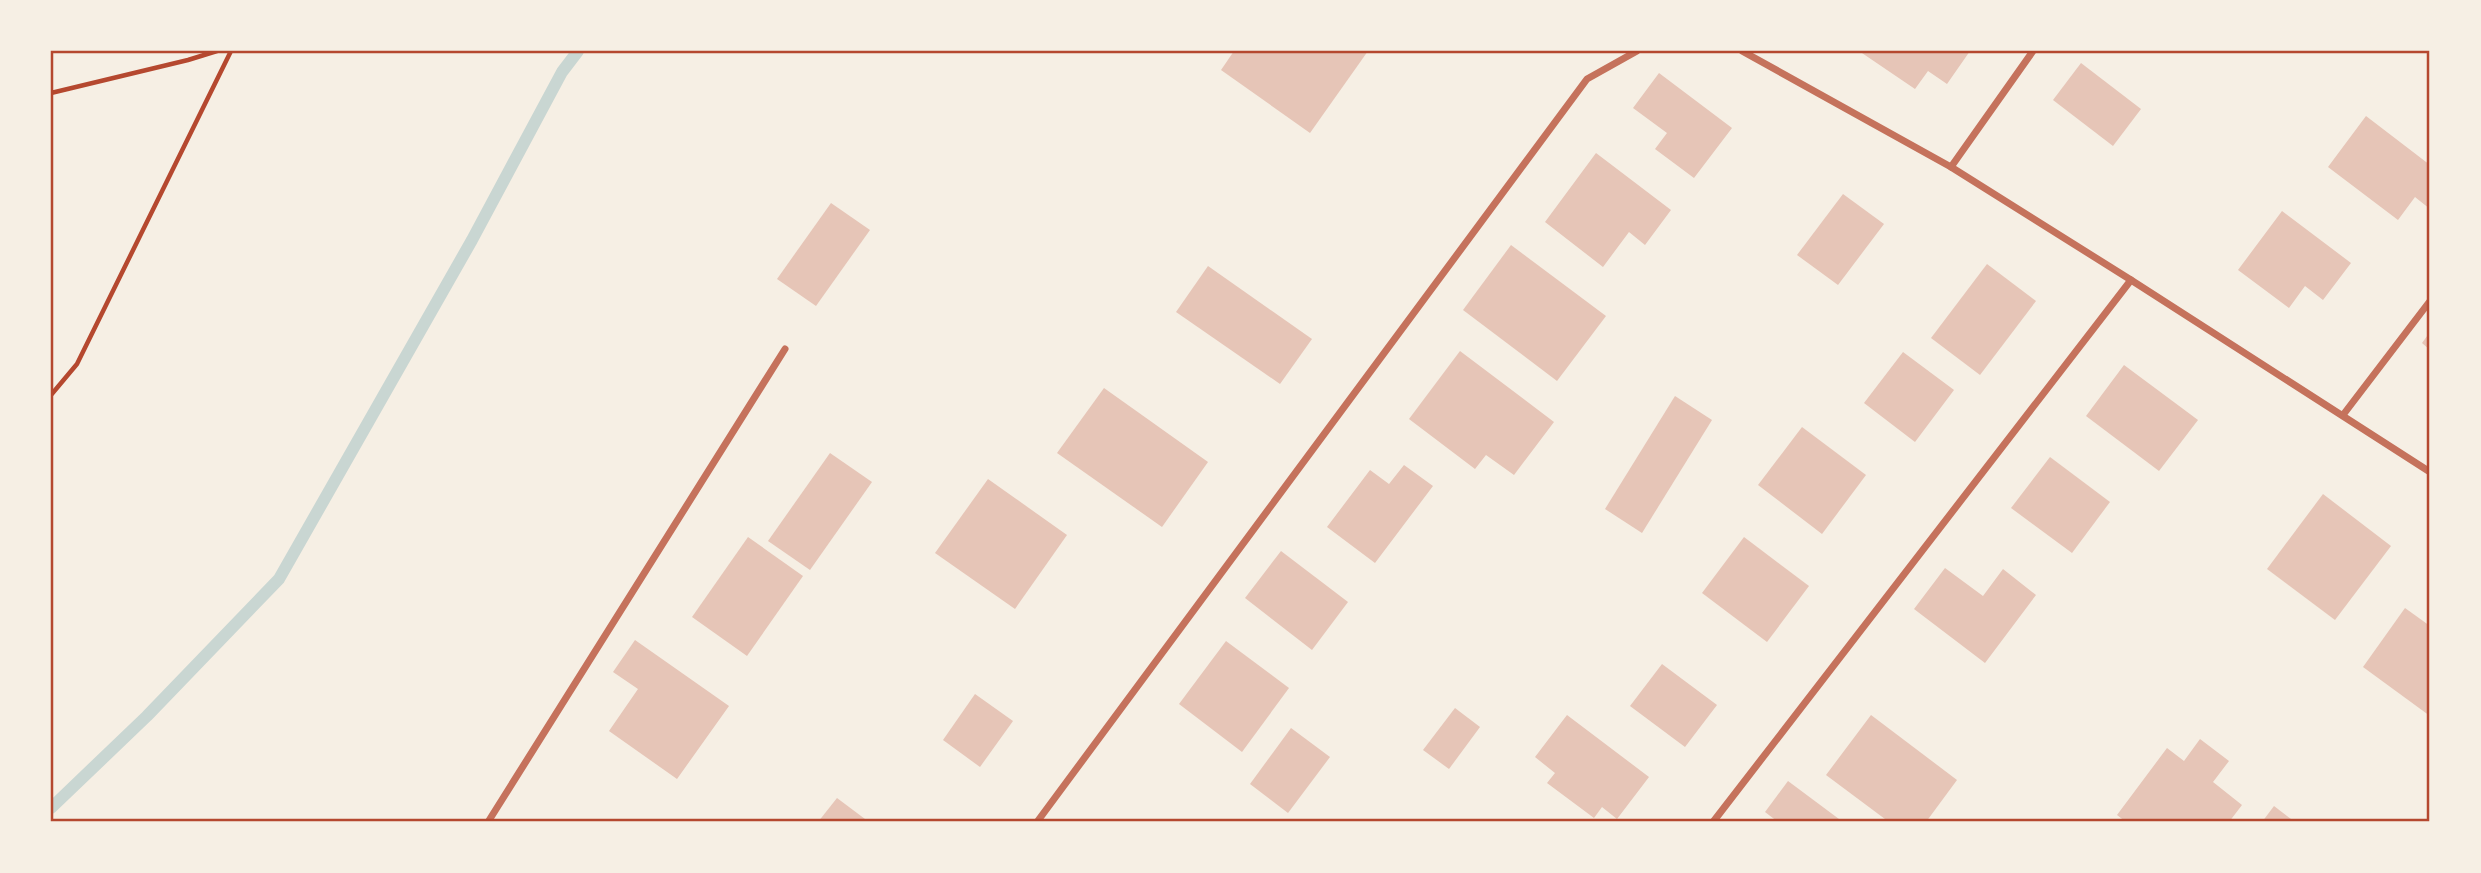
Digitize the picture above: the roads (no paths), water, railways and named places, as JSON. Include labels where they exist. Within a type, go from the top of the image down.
[{"type":"street","points":[[1037,822],[1587,79],[1637,51]]},
{"type":"street","points":[[1742,51],[1951,167],[2430,472]]},
{"type":"street","points":[[1951,167],[2034,51]]},
{"type":"street","points":[[1713,822],[2131,280]]},
{"type":"street","points":[[2343,415],[2430,300]]},
{"type":"street","points":[[488,822],[785,349]]},
{"type":"waterway","points":[[51,808],[147,716],[279,579],[472,240],[562,72],[578,51]]}]
